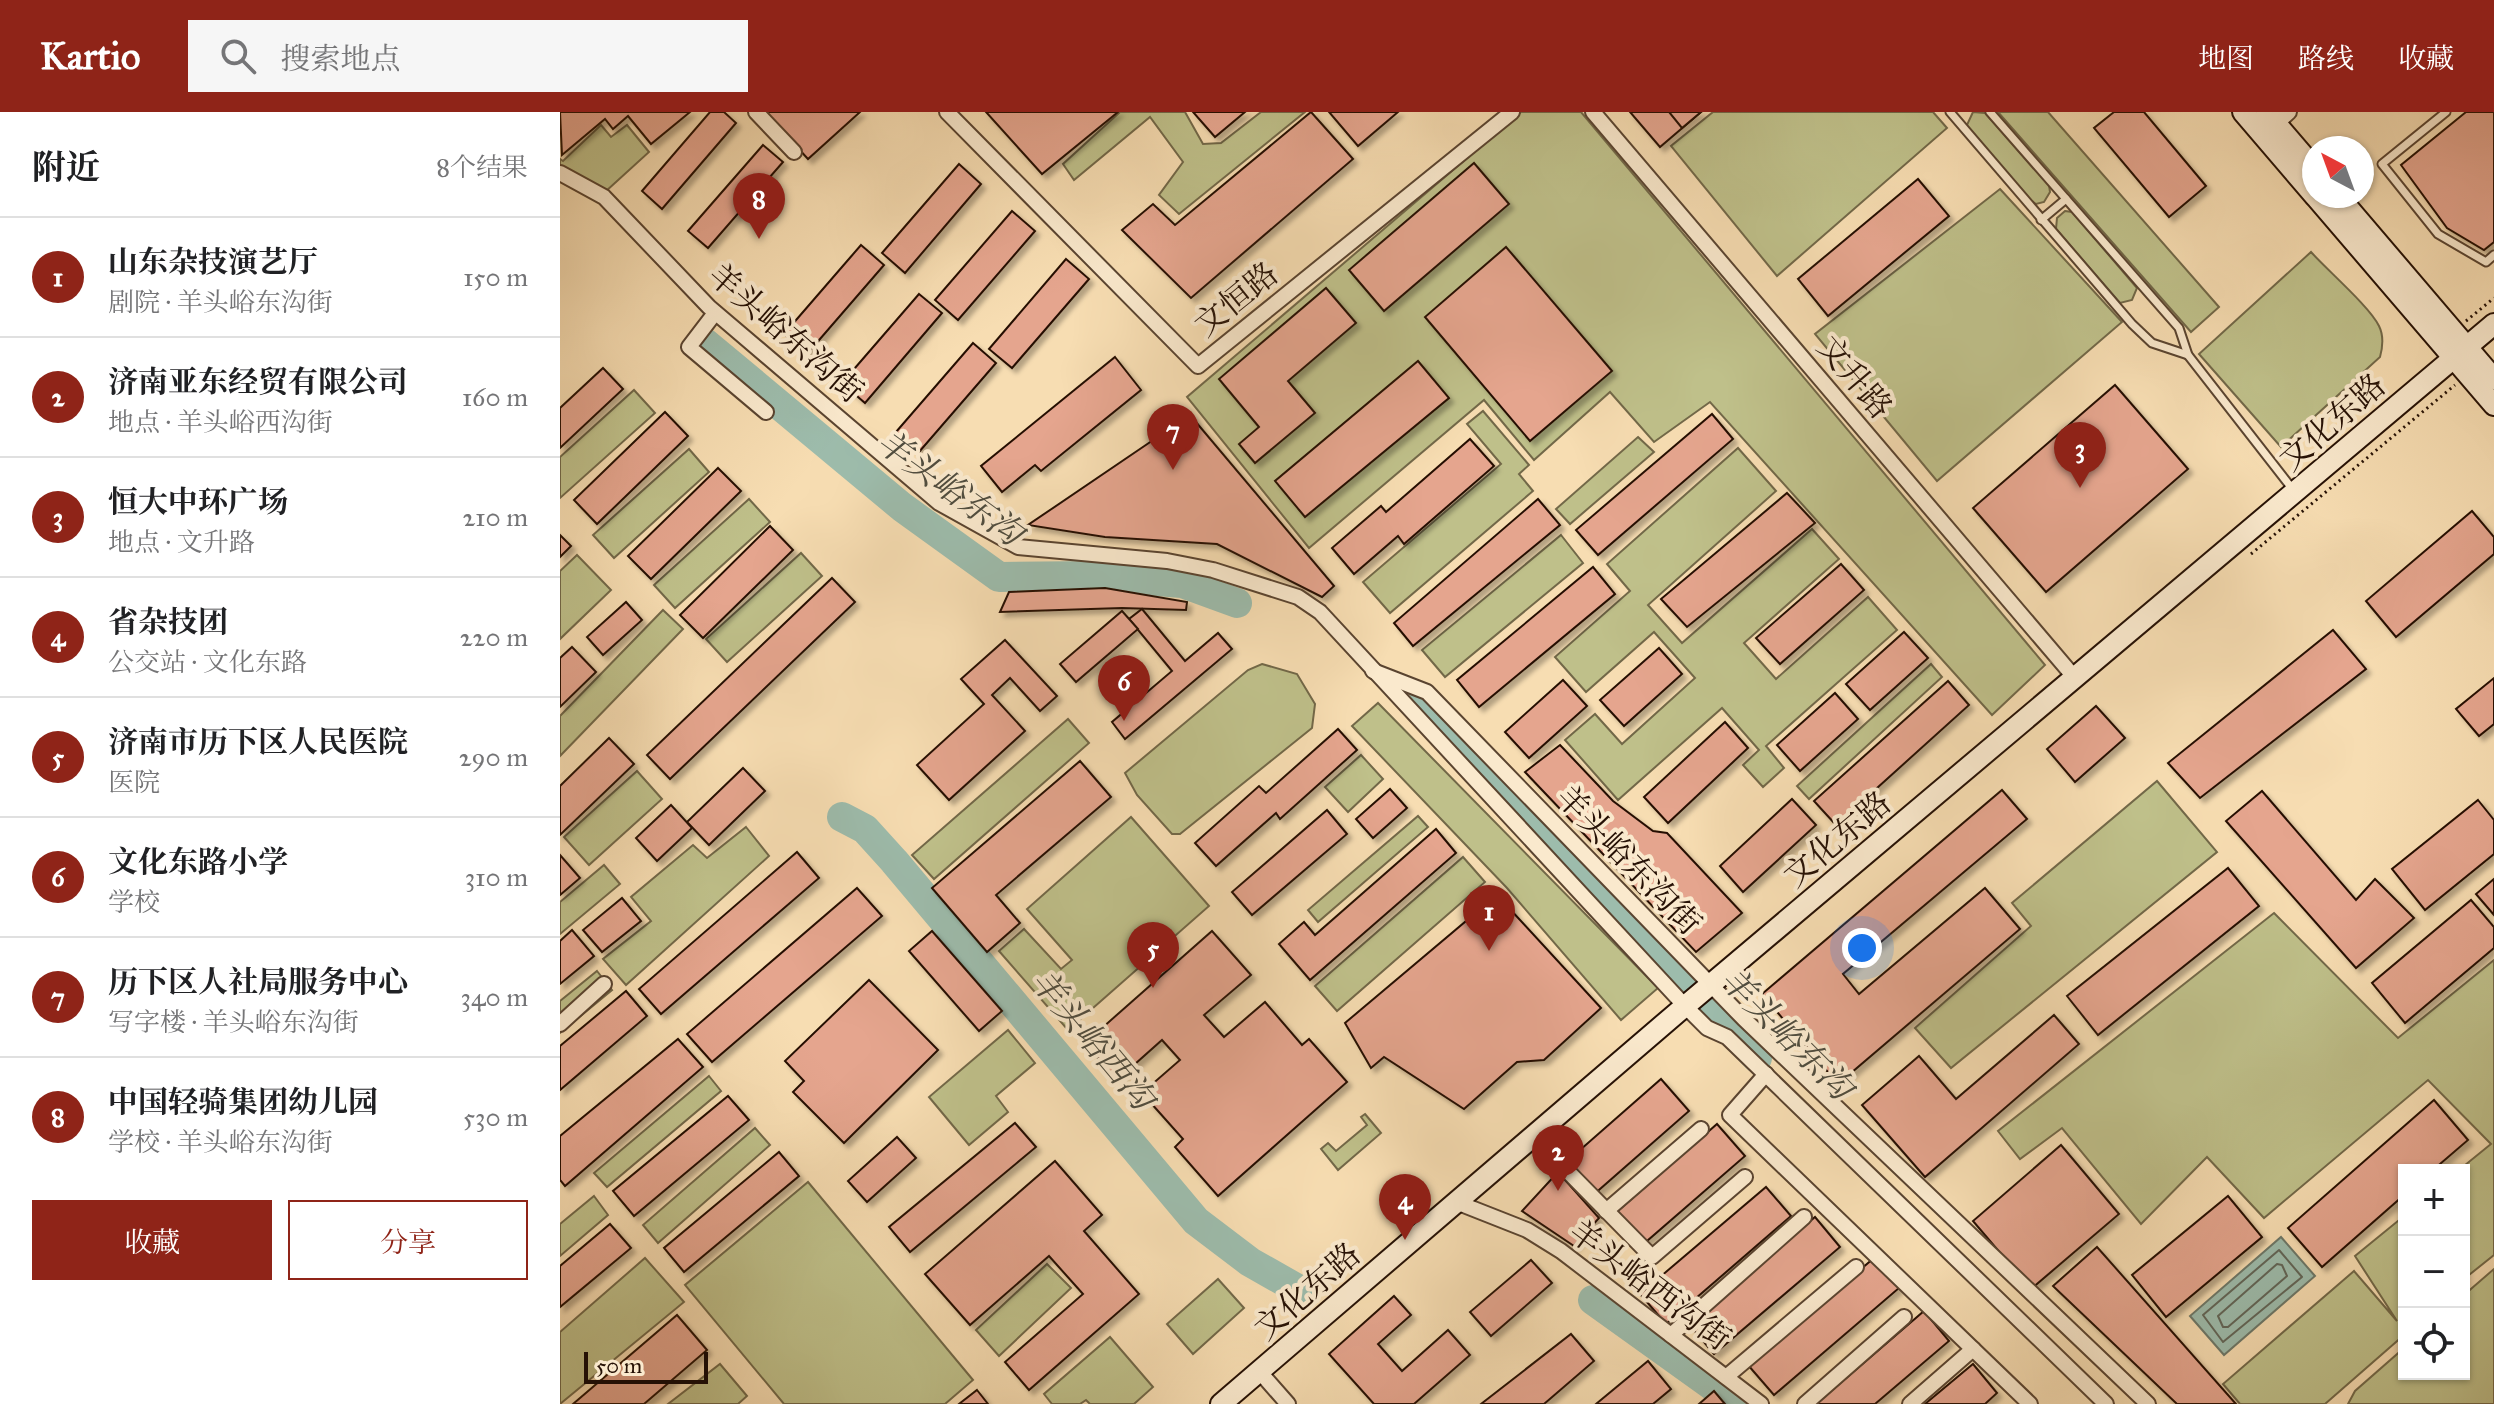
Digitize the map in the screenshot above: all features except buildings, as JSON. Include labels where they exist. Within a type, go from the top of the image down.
[{"type":"main road","points":[[2243,112],[2302,180]]},
{"type":"main road","points":[[2277,116],[2302,151]]},
{"type":"main road","points":[[2327,208],[2460,352],[2494,379]]},
{"type":"main road","points":[[2347,208],[2460,352],[2494,405]]},
{"type":"main road","name":"文化东路","points":[[1221,1404],[1685,1006],[2494,324]]},
{"type":"street","points":[[756,112],[794,152]]},
{"type":"street","name":"文恒路","points":[[947,112],[1198,366],[1512,112]]},
{"type":"street","name":"文升路","points":[[1593,112],[2075,678]]},
{"type":"street","name":"羊头峪东沟街","points":[[560,173],[604,197],[715,313],[939,503],[1018,547],[1167,561],[1213,570],[1298,597],[1320,612],[1685,1006],[1707,1028],[1727,1037],[2106,1404]]},
{"type":"street","points":[[715,313],[689,347],[766,412]]},
{"type":"street","name":"羊头峪东沟街","points":[[1373,671],[1427,692],[1710,985],[2148,1404]]},
{"type":"street","points":[[560,1024],[604,984]]},
{"type":"street","points":[[1766,1074],[1730,1115],[2030,1404]]},
{"type":"street","points":[[1606,1211],[1701,1129]]},
{"type":"street","points":[[1533,1136],[1652,1257],[1745,1177]]},
{"type":"street","name":"羊头峪西沟街","points":[[1456,1202],[1527,1230],[1561,1251],[1761,1404]]},
{"type":"street","points":[[1671,1335],[1804,1217]]},
{"type":"street","points":[[1726,1377],[1856,1267]]},
{"type":"street","points":[[1805,1404],[1904,1317]]},
{"type":"street","points":[[1910,1404],[1973,1349]]},
{"type":"street","points":[[1259,1371],[1288,1404]]},
{"type":"lane","points":[[1990,112],[2179,328],[2188,355],[2296,493]]},
{"type":"lane","points":[[2446,112],[2382,164],[2438,234],[2486,262],[2494,255]]},
{"type":"lane","points":[[1952,113],[2107,299],[2152,343],[2188,355]]},
{"type":"lane","points":[[2041,220],[2066,199]]},
{"type":"green space","points":[[1120,112],[1185,112],[1203,144],[1221,143],[1261,112],[1305,112],[1179,214],[1159,195],[1183,162],[1150,117],[1074,180],[1063,164]]},
{"type":"green space","points":[[1521,112],[1581,112],[2045,665],[1992,715],[1710,402],[1654,442],[1610,392],[1534,460],[1484,400],[1309,548],[1187,397]]},
{"type":"green space","points":[[1713,112],[1933,112],[1947,128],[1777,276],[1671,146]]},
{"type":"green space","points":[[1973,112],[1985,113],[2049,185],[2050,192],[2044,202],[2036,204],[2028,199],[1966,127]]},
{"type":"green space","points":[[1998,112],[2048,112],[2219,307],[2191,332]]},
{"type":"green space","points":[[601,125],[611,137],[627,125],[649,152],[605,192],[560,167],[560,159],[563,161]]},
{"type":"green space","points":[[2000,189],[2122,322],[1937,481],[1815,334]]},
{"type":"green space","points":[[2065,211],[2072,212],[2137,288],[2132,300],[2120,303],[2056,229],[2057,218]]},
{"type":"green space","points":[[2311,252],[2374,318],[2382,334],[2382,349],[2380,357],[2281,447],[2199,354]]},
{"type":"green space","points":[[634,390],[655,413],[560,498],[560,457]]},
{"type":"green space","points":[[1483,411],[1529,465],[1519,474],[1533,491],[1390,613],[1363,582],[1501,464],[1467,424]]},
{"type":"green space","points":[[1638,437],[1654,452],[1570,524],[1556,509]]},
{"type":"green space","points":[[1738,448],[1776,491],[1648,605],[1682,643],[1812,529],[1839,559],[1744,643],[1776,679],[1868,597],[1897,630],[1766,746],[1784,768],[1763,787],[1743,765],[1759,750],[1722,708],[1618,800],[1565,740],[1595,714],[1622,744],[1695,678],[1654,632],[1586,692],[1555,657],[1630,591],[1607,564]]},
{"type":"green space","points":[[689,449],[709,472],[614,558],[593,535]]},
{"type":"green space","points":[[749,499],[770,522],[675,608],[654,585]]},
{"type":"green space","points":[[1561,535],[1583,563],[1445,677],[1422,650]]},
{"type":"green space","points":[[801,553],[822,576],[727,662],[706,639]]},
{"type":"green space","points":[[577,555],[611,590],[560,639],[560,571]]},
{"type":"green space","points":[[663,610],[683,629],[560,756],[560,716]]},
{"type":"green space","points":[[1262,664],[1297,674],[1315,704],[1312,728],[1180,834],[1172,834],[1137,795],[1125,773],[1248,670]]},
{"type":"green space","points":[[1931,664],[1942,677],[1809,799],[1797,786]]},
{"type":"green space","points":[[1378,703],[1658,988],[1621,1020],[1507,888],[1352,726]]},
{"type":"green space","points":[[1068,719],[1089,743],[934,879],[912,855]]},
{"type":"green space","points":[[1361,755],[1383,779],[1348,812],[1325,787]]},
{"type":"green space","points":[[637,771],[662,799],[589,865],[564,837]]},
{"type":"green space","points":[[2157,781],[2217,852],[1951,1068],[1915,1028],[2031,926],[2012,903]]},
{"type":"green space","points":[[1418,816],[1428,827],[1318,922],[1308,910]]},
{"type":"green space","points":[[1131,817],[1209,906],[1068,1030],[999,951],[1024,929],[1061,969],[1072,960],[1027,909]]},
{"type":"green space","points":[[746,827],[769,856],[626,985],[603,959],[651,921],[631,897],[693,845],[707,858]]},
{"type":"green space","points":[[1463,857],[1485,882],[1337,1011],[1315,986]]},
{"type":"green space","points":[[604,865],[620,884],[560,934],[560,902]]},
{"type":"green space","points":[[2274,913],[2398,1038],[2494,960],[2494,1255],[2470,1274],[2470,1164],[2466,1164],[2491,1144],[2428,1080],[2264,1218],[2207,1157],[2141,1224],[2062,1128],[2020,1159],[1998,1131]]},
{"type":"green space","points":[[597,971],[612,990],[560,1033],[560,1001]]},
{"type":"green space","points":[[1008,1030],[1035,1063],[996,1096],[1008,1112],[969,1145],[929,1097]]},
{"type":"green space","points":[[709,1076],[721,1091],[607,1187],[594,1173]]},
{"type":"green space","points":[[1365,1114],[1381,1133],[1338,1170],[1321,1149],[1328,1143],[1336,1151],[1367,1125],[1361,1117]]},
{"type":"green space","points":[[755,1128],[770,1145],[658,1243],[643,1225]]},
{"type":"green space","points":[[808,1182],[973,1380],[945,1404],[784,1404],[685,1285]]},
{"type":"green space","points":[[594,1196],[608,1215],[560,1256],[560,1224]]},
{"type":"green space","points":[[2398,1221],[2398,1340],[2325,1404],[2240,1404],[2223,1384],[2354,1271],[2397,1321],[2355,1256]]},
{"type":"green space","points":[[645,1258],[684,1302],[560,1404],[560,1332]]},
{"type":"green space","points":[[1047,1264],[1071,1288],[999,1356],[976,1330]]},
{"type":"green space","points":[[2494,1269],[2494,1404],[2348,1404],[2355,1391],[2398,1353],[2398,1380],[2470,1380],[2470,1290]]},
{"type":"green space","points":[[1218,1279],[1244,1308],[1193,1354],[1167,1324]]},
{"type":"green space","points":[[1110,1337],[1153,1387],[1134,1404],[1090,1404],[1086,1400],[1080,1404],[1052,1404],[1044,1394]]},
{"type":"green space","points":[[720,1364],[747,1396],[738,1404],[668,1404]]},
{"type":"water","points":[[2281,1237],[2315,1276],[2224,1355],[2190,1316]]},
{"type":"waterway","name":"羊头峪东沟","points":[[705,343],[902,507],[999,577],[1094,576],[1182,583],[1237,603]]},
{"type":"waterway","name":"羊头峪东沟","points":[[1420,706],[1757,1058]]},
{"type":"waterway","name":"羊头峪西沟","points":[[842,817],[865,829],[894,861],[1196,1221],[1250,1262],[1303,1292]]},
{"type":"waterway","name":"羊头峪西沟","points":[[1593,1300],[1738,1404]]},
{"type":"place","name":"中国轻骑集团幼儿园","points":[[759,239]]},
{"type":"place","name":"历下区人社局服务中心","points":[[1173,470]]},
{"type":"place","name":"恒大中环广场","points":[[2080,488]]},
{"type":"place","name":"文化东路小学","points":[[1124,721]]},
{"type":"place","name":"山东杂技演艺厅","points":[[1489,951]]},
{"type":"place","name":"济南市历下区人民医院","points":[[1153,988]]},
{"type":"place","name":"济南亚东经贸有限公司","points":[[1558,1191]]},
{"type":"place","name":"省杂技团","points":[[1405,1240]]}]
